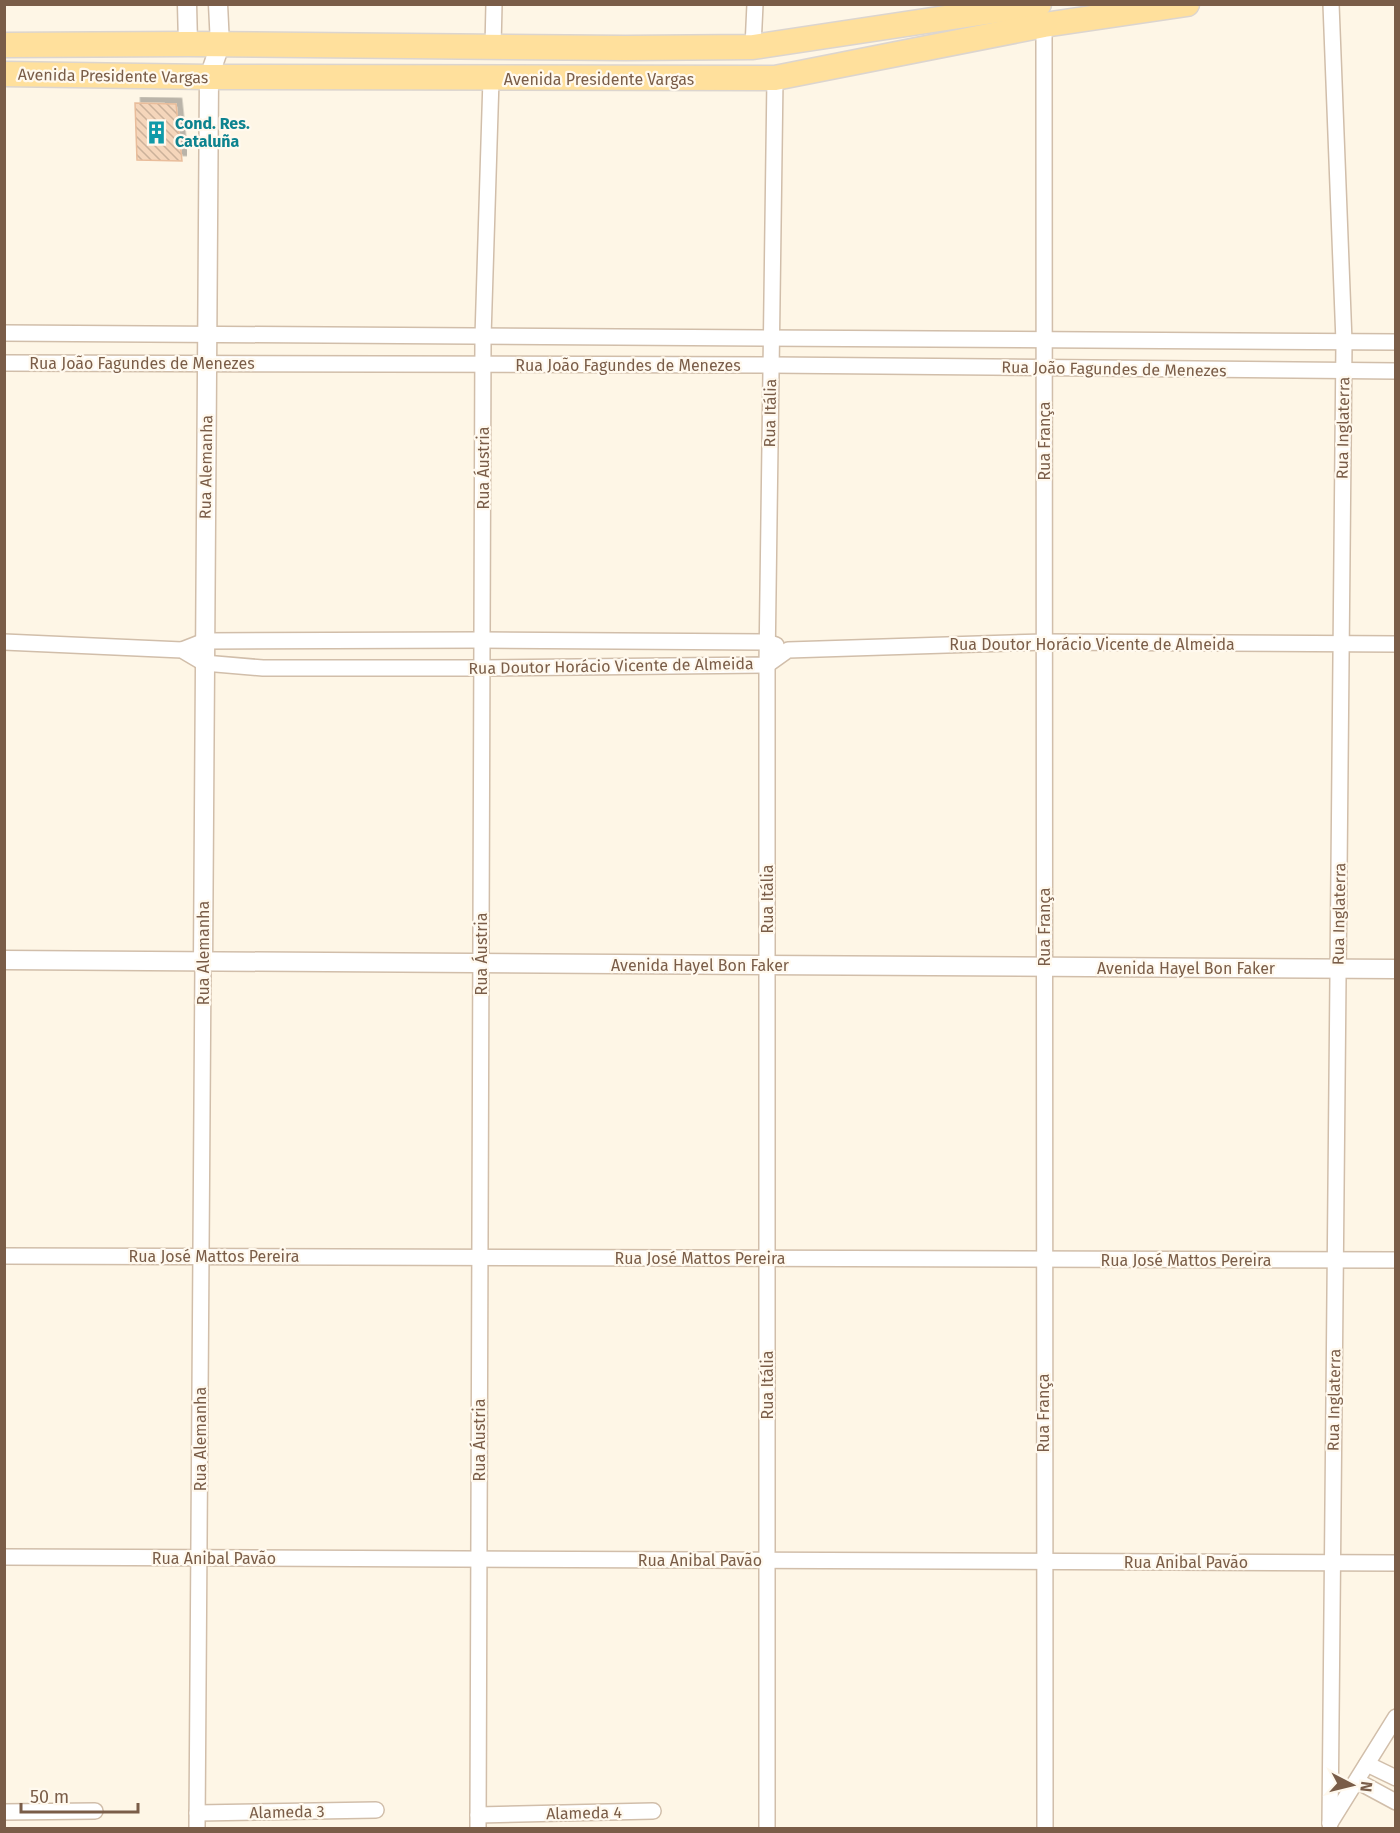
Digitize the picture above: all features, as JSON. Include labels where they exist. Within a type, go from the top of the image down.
[{"type":"main road","name":"Avenida Presidente Vargas","points":[[4,45],[753,47],[1042,15],[1187,4]]},
{"type":"main road","name":"Avenida Presidente Vargas","points":[[4,74],[491,79],[775,78],[1042,15]]},
{"type":"street","points":[[187,4],[188,44]]},
{"type":"street","points":[[218,4],[220,45]]},
{"type":"street","points":[[493,47],[494,4]]},
{"type":"street","points":[[753,47],[755,4]]},
{"type":"street","name":"Rua Inglaterra","points":[[1329,1826],[1344,371],[1331,4]]},
{"type":"street","name":"Rua França","points":[[1042,15],[1045,1828]]},
{"type":"street","name":"Rua Alemanha","points":[[197,1821],[209,77],[220,45]]},
{"type":"street","name":"Rua Itália","points":[[767,1828],[767,642],[775,78]]},
{"type":"street","name":"Rua Áustria","points":[[478,1822],[483,336],[491,79]]},
{"type":"street","name":"Rua João Fagundes de Menezes","points":[[4,333],[1395,342]]},
{"type":"street","name":"Rua João Fagundes de Menezes","points":[[4,363],[771,365],[1395,372]]},
{"type":"street","points":[[182,650],[205,641]]},
{"type":"street","name":"Rua Doutor Horácio Vicente de Almeida","points":[[205,641],[767,642]]},
{"type":"street","name":"Rua Doutor Horácio Vicente de Almeida","points":[[4,642],[182,650],[204,663],[262,668],[767,665],[788,650],[1044,642],[1395,644]]},
{"type":"street","points":[[767,642],[788,650]]},
{"type":"street","name":"Avenida Hayel Bon Faker","points":[[4,960],[1395,969]]},
{"type":"street","name":"Rua José Mattos Pereira","points":[[4,1256],[1395,1260]]},
{"type":"street","name":"Rua Anibal Pavão","points":[[4,1557],[1395,1563]]},
{"type":"street","points":[[1329,1826],[1395,1717]]},
{"type":"street","points":[[1367,1764],[1395,1778]]},
{"type":"street","points":[[1357,1781],[1395,1802]]},
{"type":"street","name":"Alameda 3","points":[[197,1821],[376,1810]]},
{"type":"street","points":[[4,1812],[95,1811]]},
{"type":"street","name":"Alameda 4","points":[[478,1822],[653,1811]]},
{"type":"building","name":"Cond. Res. Cataluña","points":[[135,103],[176,104],[182,161],[137,160]]},
{"type":"place","name":"Cond. Res. Cataluña","points":[[157,132]]}]
